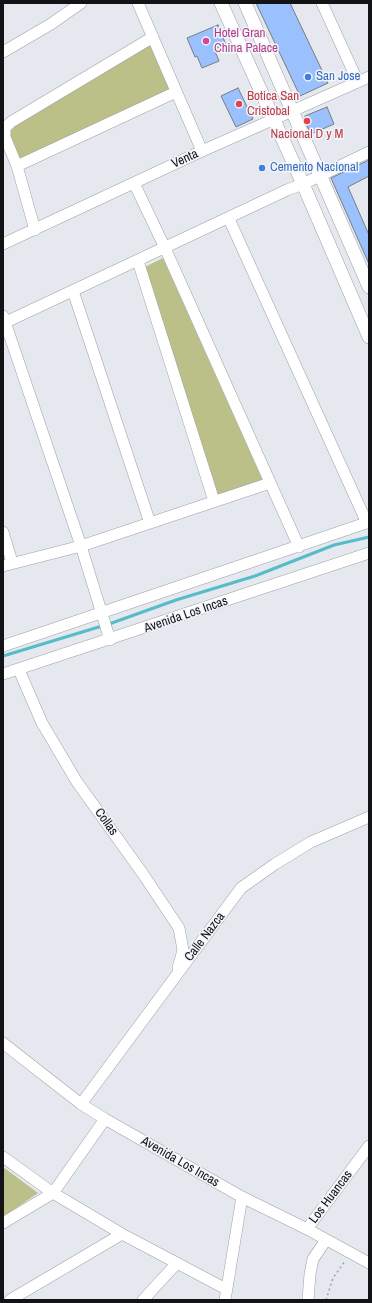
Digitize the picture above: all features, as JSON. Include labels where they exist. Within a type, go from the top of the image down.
[{"type":"main road","points":[[221,3],[304,184],[369,337]]},
{"type":"main road","points":[[245,3],[369,287]]},
{"type":"street","points":[[3,52],[51,24],[82,3]]},
{"type":"street","points":[[138,3],[202,151]]},
{"type":"street","points":[[322,3],[358,82]]},
{"type":"street","points":[[34,230],[17,166],[5,136],[6,128],[11,122],[153,37]]},
{"type":"street","name":"Venta","points":[[3,244],[202,151],[369,77]]},
{"type":"street","points":[[17,166],[176,92]]},
{"type":"street","points":[[110,640],[81,546],[4,318],[73,290],[138,261],[229,219],[287,190],[304,184],[369,152]]},
{"type":"street","points":[[134,183],[165,248],[299,547]]},
{"type":"street","points":[[3,646],[102,614],[368,523],[229,219]]},
{"type":"street","points":[[138,261],[214,501]]},
{"type":"street","points":[[73,290],[150,523]]},
{"type":"street","points":[[3,532],[8,564],[81,546],[270,483]]},
{"type":"street","name":"Avenida Los Incas","points":[[3,674],[110,640],[369,553]]},
{"type":"street","name":"Collas","points":[[19,670],[42,723],[77,782],[143,874],[179,928],[183,950],[177,974]]},
{"type":"street","name":"Calle Nazca","points":[[81,1104],[241,888],[274,864],[311,842],[369,817]]},
{"type":"street","name":"Avenida Los Incas","points":[[3,1043],[81,1104],[105,1119],[242,1197],[307,1229],[369,1263]]},
{"type":"street","points":[[3,1224],[53,1192],[105,1119]]},
{"type":"street","name":"Los Huancas","points":[[307,1229],[369,1146]]},
{"type":"street","points":[[3,1157],[53,1192],[122,1234],[177,1263],[225,1295],[242,1197]]},
{"type":"street","points":[[10,1300],[122,1234]]},
{"type":"street","points":[[308,1300],[313,1259],[326,1240]]},
{"type":"street","points":[[143,1300],[177,1263]]},
{"type":"path","points":[[326,1300],[333,1278],[350,1253]]},
{"type":"green space","points":[[150,44],[171,90],[19,162],[9,130]]},
{"type":"green space","points":[[163,258],[263,481],[215,497],[145,267]]},
{"type":"green space","points":[[3,1167],[38,1193],[3,1217]]},
{"type":"building","points":[[256,3],[290,3],[328,83],[300,96]]},
{"type":"building","name":"Hotel Gran China Palace","points":[[218,25],[226,45],[214,49],[219,61],[202,68],[197,56],[195,57],[187,38]]},
{"type":"building","points":[[238,88],[253,119],[236,127],[221,96]]},
{"type":"building","points":[[327,107],[334,124],[311,134],[304,119],[305,116]]},
{"type":"building","points":[[369,160],[369,176],[348,187],[369,235],[369,264],[331,178]]},
{"type":"waterway","points":[[109,624],[176,600],[255,576],[334,545],[369,537]]},
{"type":"waterway","points":[[3,656],[102,626]]},
{"type":"place","name":"Hotel Gran China Palace","points":[[206,41]]},
{"type":"place","name":"San Jose","points":[[308,77]]},
{"type":"place","name":"Botica San Cristobal","points":[[239,104]]},
{"type":"place","name":"Nacional D y M","points":[[307,121]]},
{"type":"place","name":"Cemento Nacional","points":[[262,168]]}]
